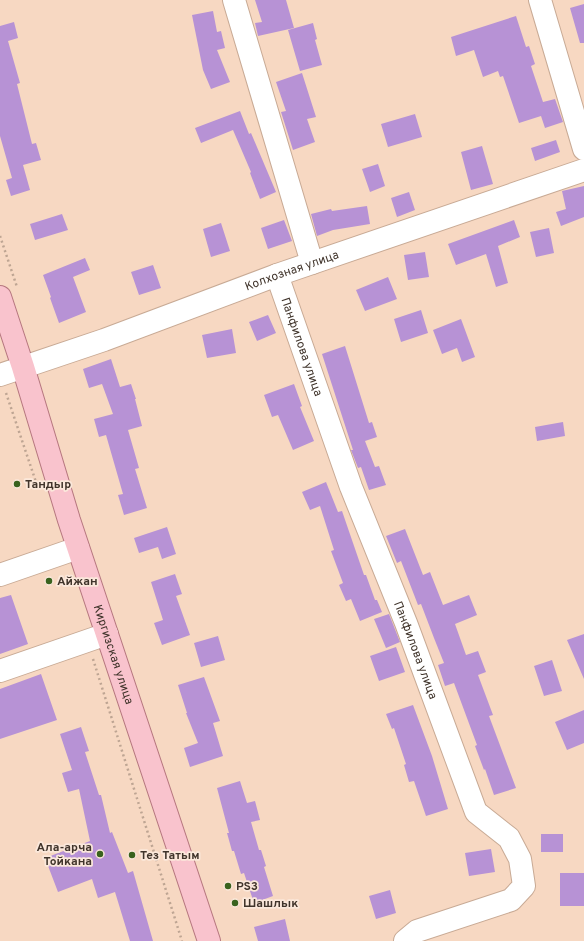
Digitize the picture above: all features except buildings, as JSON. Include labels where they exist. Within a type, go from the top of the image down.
[{"type":"main road","name":"Киргизская улица","points":[[0,297],[78,548],[209,941]]},
{"type":"street","points":[[234,0],[312,263]]},
{"type":"street","points":[[540,0],[584,149]]},
{"type":"street","name":"Колхозная улица","points":[[0,375],[104,340],[277,275],[584,170]]},
{"type":"street","name":"Панфилова улица","points":[[277,275],[351,486],[406,623],[476,812],[509,838],[520,859],[524,886],[511,900],[417,931],[405,941]]},
{"type":"street","points":[[0,575],[78,548]]},
{"type":"street","points":[[0,671],[107,634]]},
{"type":"place","name":"Тандыр","points":[[17,484]]},
{"type":"place","name":"Айжан","points":[[49,581]]},
{"type":"place","name":"Ала-арча Тойкана","points":[[100,854]]},
{"type":"place","name":"Тез Татым","points":[[132,855]]},
{"type":"place","name":"PS3","points":[[228,886]]},
{"type":"place","name":"Шашлык","points":[[235,903]]}]
